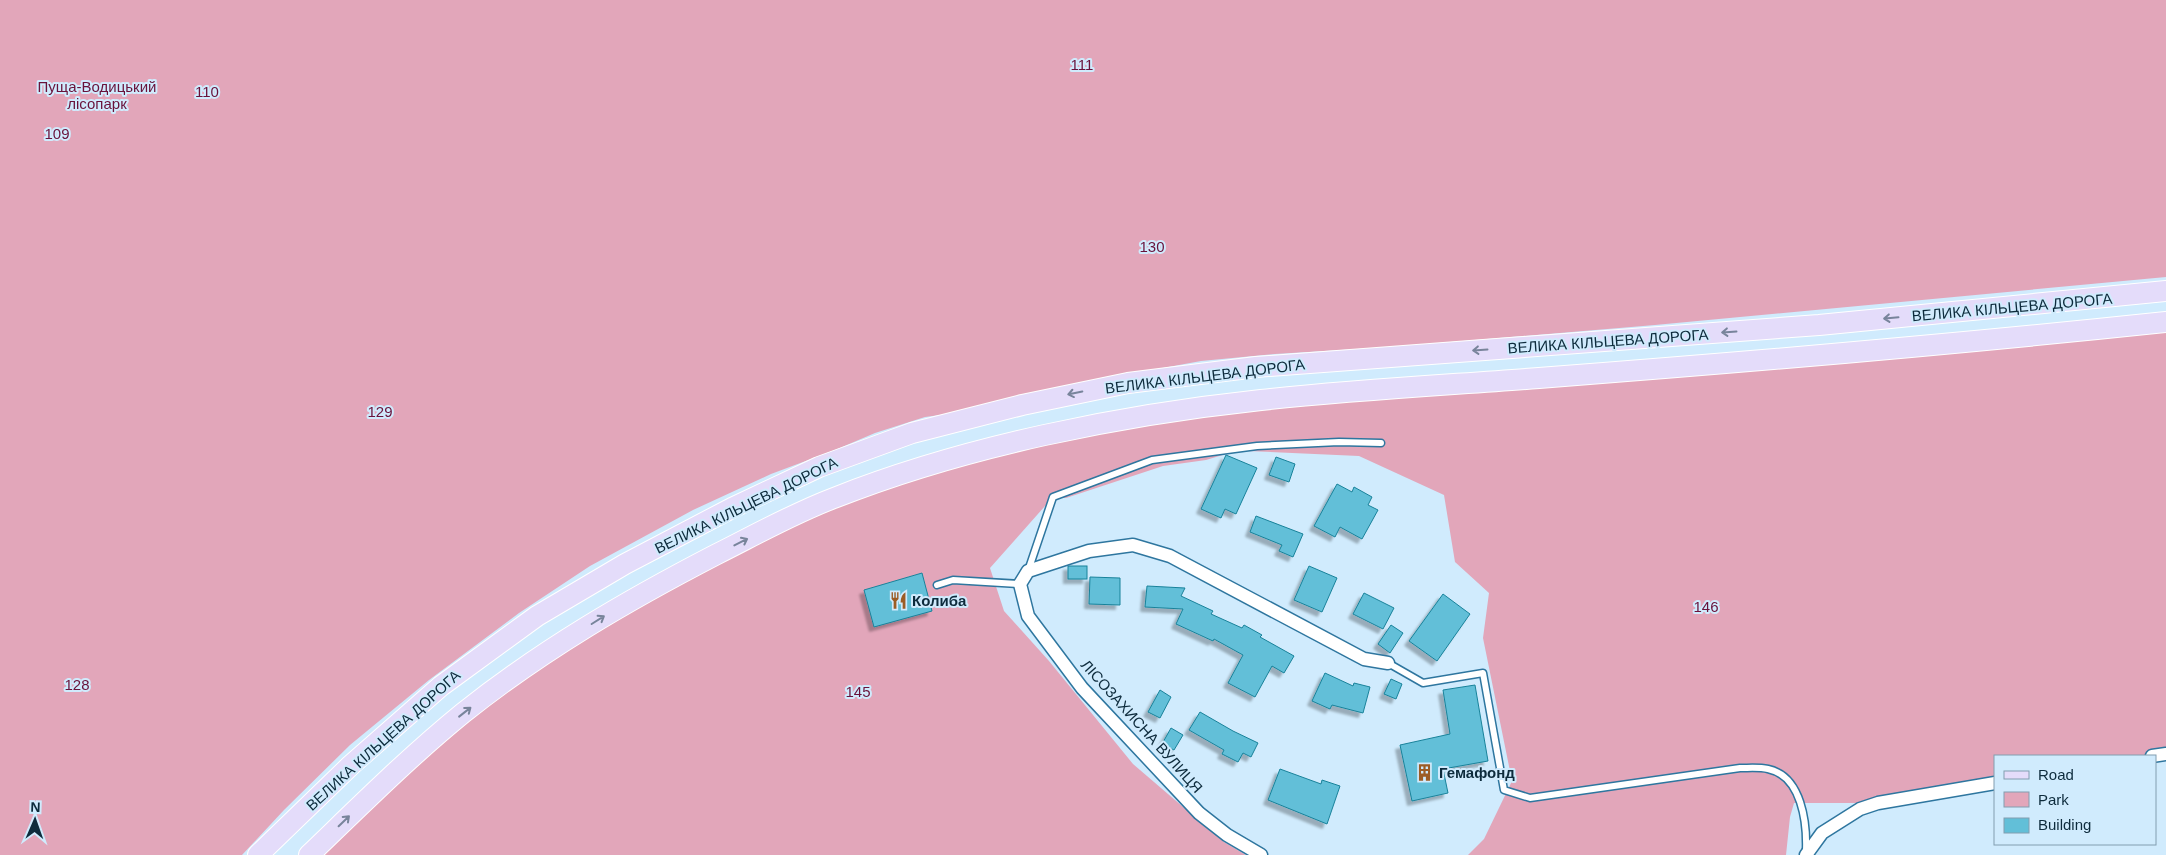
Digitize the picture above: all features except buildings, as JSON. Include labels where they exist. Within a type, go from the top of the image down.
[{"type":"main road","name":"ВЕЛИКА КІЛЬЦЕВА ДОРОГА","points":[[258,855],[351,765],[440,686],[537,616],[625,564],[732,508],[819,467],[912,433],[1022,404],[1128,382],[1256,367],[1819,325],[2166,291]]},
{"type":"main road","name":"ВЕЛИКА КІЛЬЦЕВА ДОРОГА","points":[[309,855],[374,793],[463,714],[556,646],[619,606],[746,539],[832,498],[955,457],[1029,439],[1135,418],[1260,400],[1822,356],[2166,322]]},
{"type":"street","points":[[1020,584],[1028,570],[1089,551],[1133,545],[1170,556],[1364,659],[1388,663]]},
{"type":"street","name":"ЛІСОЗАХИСНА ВУЛИЦЯ","points":[[1020,584],[1028,616],[1082,688],[1199,813],[1227,835],[1261,855]]},
{"type":"street","points":[[1806,855],[1822,833],[1860,810],[1878,803],[1994,783]]},
{"type":"lane","points":[[1028,570],[1053,497],[1152,460],[1257,446],[1339,442],[1381,443]]},
{"type":"lane","points":[[937,585],[953,580],[1020,584]]},
{"type":"lane","points":[[1388,663],[1423,683],[1483,673],[1504,790],[1530,798],[1740,768],[1768,769],[1787,777],[1797,794],[1807,831],[1806,855]]},
{"type":"green space","points":[[0,0],[2166,0],[2166,277],[1655,325],[1201,361],[1086,382],[955,413],[925,417],[875,433],[771,474],[693,510],[590,566],[519,613],[429,680],[350,745],[284,810],[242,855],[0,855]]},
{"type":"green space","points":[[2166,322],[2166,754],[1994,755],[1994,783],[1878,803],[1794,803],[1790,817],[1786,855],[1468,855],[1484,839],[1512,781],[1483,638],[1489,593],[1455,562],[1444,495],[1359,456],[1247,451],[1226,454],[1206,460],[1163,466],[1066,498],[1053,497],[990,568],[1004,611],[1049,661],[1133,764],[1224,842],[1246,855],[309,855],[556,645],[832,498],[1135,418]]},
{"type":"place","name":"Колиба","points":[[898,600]]},
{"type":"place","name":"Гемафонд","points":[[1425,772]]},
{"type":"park label","name":"111","points":[[1082,64]]},
{"type":"park label","name":"110","points":[[207,91]]},
{"type":"park label","name":"Пуща-Водицький лісопарк","points":[[97,94]]},
{"type":"park label","name":"109","points":[[57,133]]},
{"type":"park label","name":"130","points":[[1152,246]]},
{"type":"park label","name":"129","points":[[380,411]]},
{"type":"park label","name":"146","points":[[1706,606]]},
{"type":"park label","name":"128","points":[[77,684]]},
{"type":"park label","name":"145","points":[[858,691]]}]
